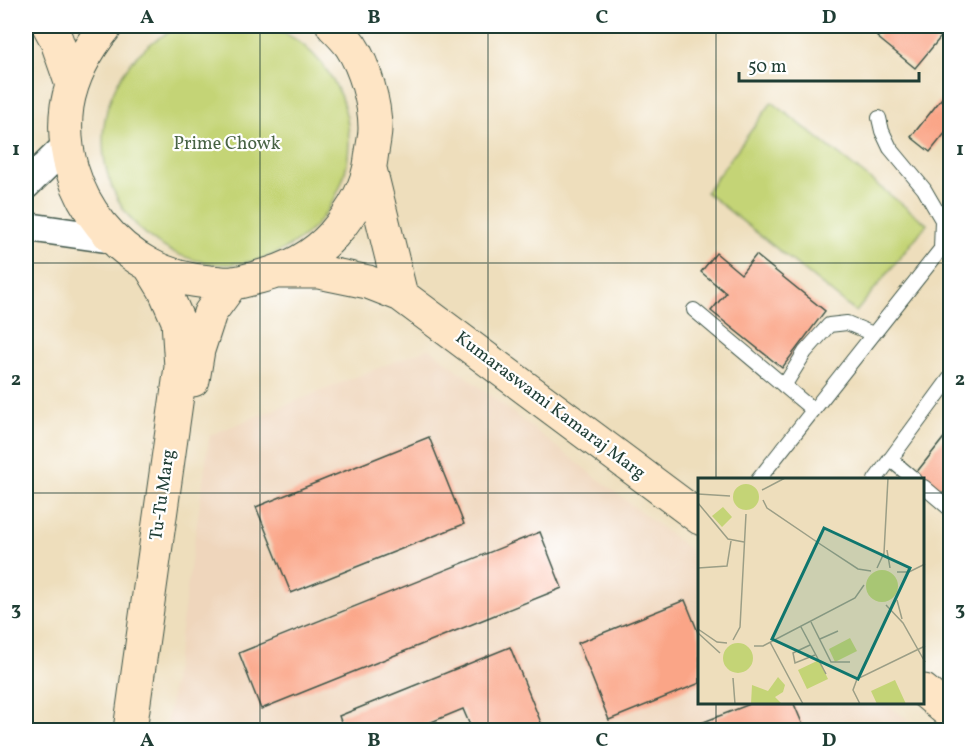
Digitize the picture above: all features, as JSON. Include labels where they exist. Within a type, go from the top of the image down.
[{"type":"main road","points":[[49,26],[56,39],[72,86]]},
{"type":"main road","points":[[106,26],[88,48],[72,86],[66,125],[72,171],[82,196],[95,219],[113,240],[150,266],[190,281],[232,283],[279,272],[304,259],[327,242],[346,220],[360,196],[370,169],[375,127],[369,85],[347,32]]},
{"type":"main road","points":[[370,169],[401,295]]},
{"type":"main road","name":"Tu-Tu Marg","points":[[130,730],[181,367],[178,321],[164,289],[150,266]]},
{"type":"main road","name":"Kumaraswami Kamaraj Marg","points":[[279,272],[319,272],[368,282],[401,295],[698,517]]},
{"type":"main road","name":"Tu-Tu Marg","points":[[142,730],[198,350],[210,314],[232,283]]},
{"type":"main road","points":[[925,692],[951,713]]},
{"type":"street","points":[[26,185],[67,145]]},
{"type":"street","points":[[26,229],[35,228],[113,240]]},
{"type":"lane","points":[[760,478],[941,249],[942,220],[924,189],[890,148],[879,118]]},
{"type":"lane","points":[[694,310],[813,410]]},
{"type":"lane","points":[[784,386],[805,352],[829,325],[847,323],[873,334]]},
{"type":"lane","points":[[876,478],[946,394],[951,378]]},
{"type":"lane","points":[[890,459],[913,478]]},
{"type":"lane","points":[[925,488],[951,509]]},
{"type":"shaded area","points":[[429,348],[698,556],[698,705],[888,705],[922,730],[166,730],[210,435]]},
{"type":"green space","name":"Prime Chowk","points":[[226,18],[250,21],[273,28],[294,39],[313,54],[328,73],[339,94],[346,117],[349,141],[346,165],[339,188],[328,209],[313,228],[294,243],[273,254],[250,261],[226,264],[202,261],[179,254],[158,243],[139,228],[124,209],[113,188],[106,165],[103,141],[106,117],[113,94],[124,73],[139,54],[158,39],[179,28],[202,21]]},
{"type":"green space","points":[[772,102],[927,224],[856,312],[706,192]]},
{"type":"building","points":[[886,26],[950,26],[915,68],[877,37]]},
{"type":"building","points":[[950,88],[950,127],[930,152],[911,137]]},
{"type":"building","points":[[716,253],[741,274],[756,255],[825,311],[782,368],[711,311],[726,293],[701,272]]},
{"type":"building","points":[[950,430],[950,501],[925,478],[916,473]]},
{"type":"building","points":[[429,437],[464,524],[291,593],[256,507]]},
{"type":"building","points":[[540,532],[562,588],[261,709],[239,653]]},
{"type":"building","points":[[685,600],[698,632],[698,684],[609,720],[578,643]]},
{"type":"building","points":[[510,647],[544,730],[472,730],[463,709],[412,730],[344,730],[339,716]]},
{"type":"building","points":[[747,705],[794,705],[805,730],[683,730]]}]
